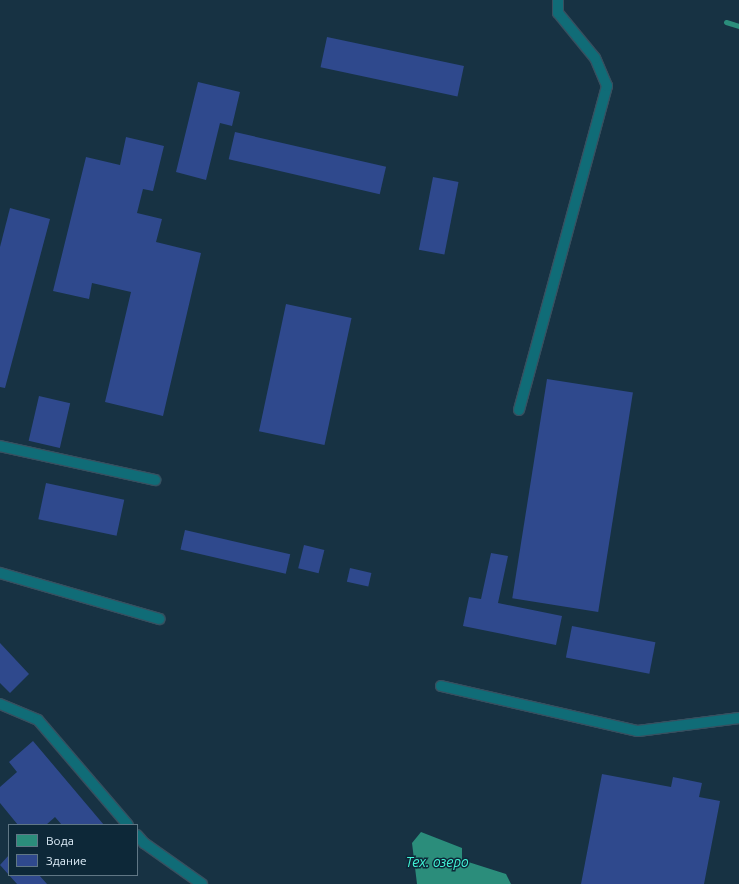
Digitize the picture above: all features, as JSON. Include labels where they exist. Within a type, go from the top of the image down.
[{"type":"lane","points":[[519,410],[606,86],[595,58],[558,12],[558,0]]},
{"type":"lane","points":[[0,446],[155,480]]},
{"type":"lane","points":[[0,574],[159,619]]},
{"type":"lane","points":[[441,686],[638,730],[739,718]]},
{"type":"lane","points":[[0,704],[38,720],[127,824]]},
{"type":"lane","points":[[138,836],[144,843],[202,884]]},
{"type":"water","name":"Тех. озеро","points":[[421,832],[462,848],[462,860],[506,874],[511,884],[417,884],[412,843]]},
{"type":"building","points":[[327,37],[464,66],[457,96],[321,67]]},
{"type":"building","points":[[198,82],[240,92],[232,126],[220,123],[206,180],[176,172]]},
{"type":"building","points":[[235,132],[386,167],[380,194],[229,159]]},
{"type":"building","points":[[126,137],[164,146],[153,191],[143,189],[137,213],[162,219],[156,242],[201,253],[163,416],[105,402],[131,292],[92,283],[89,299],[53,291],[86,157],[120,165]]},
{"type":"building","points":[[433,177],[459,182],[444,255],[419,250]]},
{"type":"building","points":[[10,208],[50,219],[5,388],[0,387],[0,247]]},
{"type":"building","points":[[286,304],[352,318],[325,445],[259,431]]},
{"type":"building","points":[[547,379],[633,393],[598,612],[512,598]]},
{"type":"building","points":[[39,396],[70,403],[60,448],[29,441]]},
{"type":"building","points":[[46,483],[124,500],[117,536],[38,519]]},
{"type":"building","points":[[185,530],[290,554],[286,574],[181,549]]},
{"type":"building","points":[[304,545],[324,550],[319,573],[298,568]]},
{"type":"building","points":[[491,553],[508,556],[498,603],[562,616],[556,645],[463,626],[469,597],[481,599]]},
{"type":"building","points":[[350,568],[371,573],[368,587],[347,582]]},
{"type":"building","points":[[572,626],[655,642],[649,674],[566,657]]},
{"type":"building","points":[[0,643],[29,674],[10,693],[0,683]]},
{"type":"building","points":[[33,741],[103,824],[61,824],[55,817],[47,824],[17,824],[0,803],[0,787],[17,772],[9,762]]},
{"type":"building","points":[[602,774],[671,787],[673,777],[702,783],[699,797],[720,801],[704,884],[581,884]]},
{"type":"building","points":[[8,856],[8,874],[0,865]]},
{"type":"building","points":[[10,876],[40,876],[47,884],[17,884]]},
{"type":"waterway","points":[[726,22],[739,26]]}]
